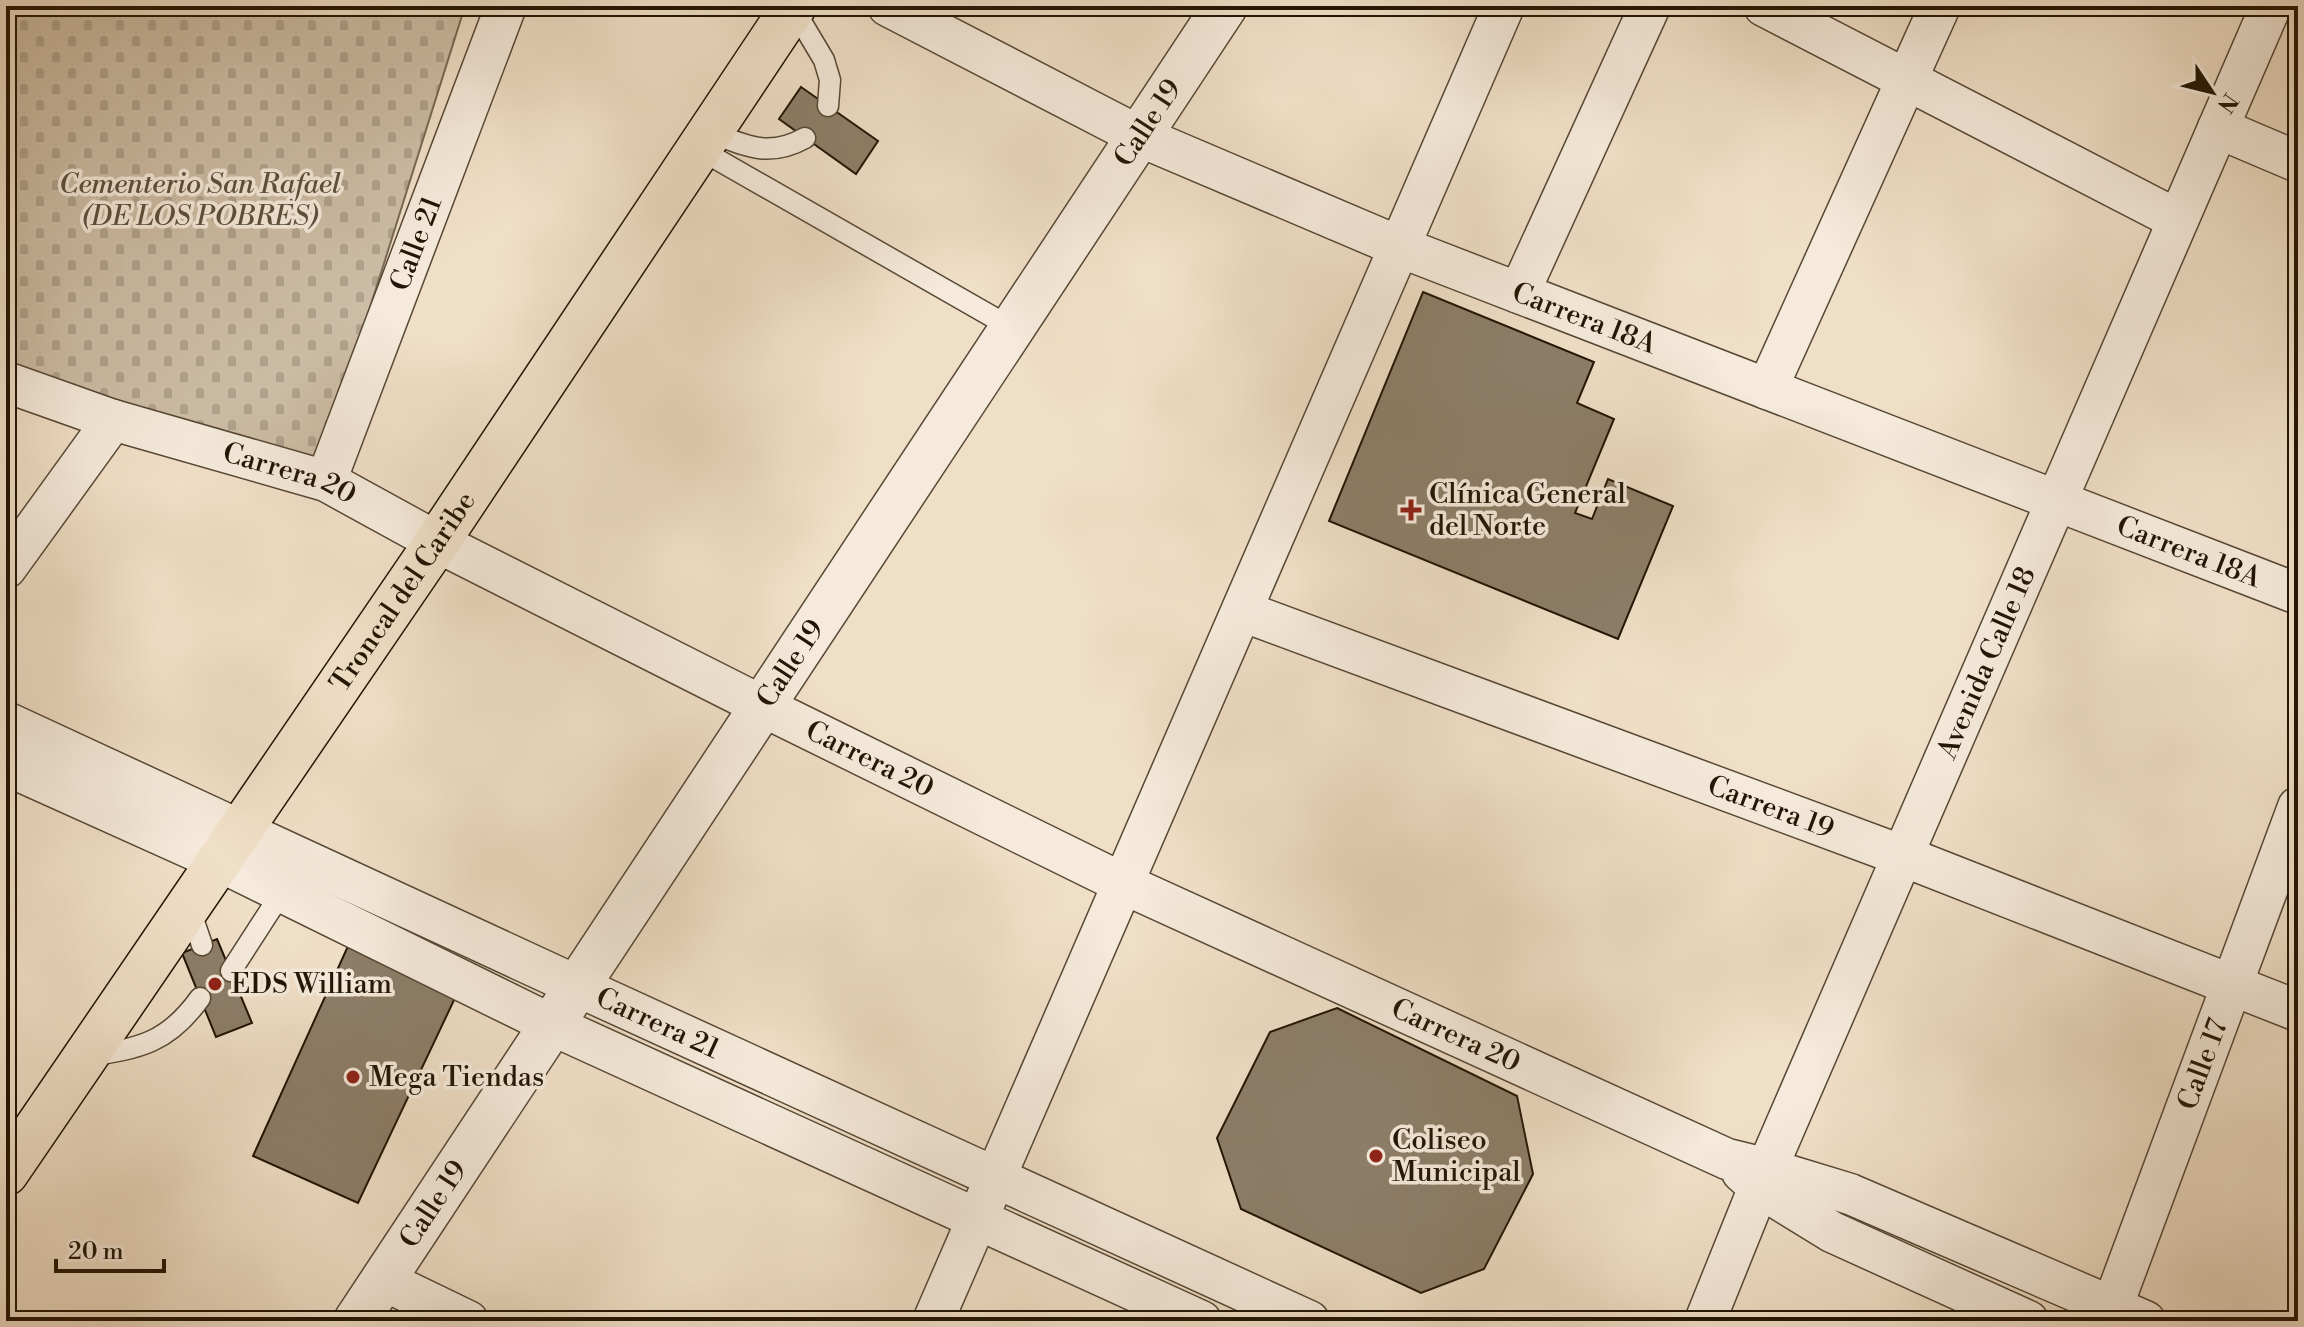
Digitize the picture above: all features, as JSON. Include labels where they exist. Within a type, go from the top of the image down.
[{"type":"main road","name":"Troncal del Caribe","points":[[6,1173],[85,1057],[195,925],[230,846],[794,7]]},
{"type":"street","name":"Calle 21","points":[[326,481],[506,6]]},
{"type":"street","name":"Carrera 18A","points":[[888,6],[1139,136],[1400,247],[2298,594]]},
{"type":"street","name":"Calle 19","points":[[356,1321],[1225,6]]},
{"type":"street","points":[[933,1321],[1504,6]]},
{"type":"street","points":[[1519,293],[1650,6]]},
{"type":"street","points":[[1764,6],[2178,220]]},
{"type":"street","points":[[1767,389],[1940,6]]},
{"type":"street","name":"Avenida Calle 18","points":[[1705,1321],[1763,1178],[2271,6]]},
{"type":"street","points":[[2218,128],[2298,162]]},
{"type":"street","name":"Carrera 20","points":[[6,382],[113,420],[326,481],[437,542],[1124,884],[1727,1159],[1763,1178],[1832,1232],[2028,1321]]},
{"type":"street","points":[[6,568],[113,420]]},
{"type":"street","name":"Carrera 19","points":[[1242,611],[1903,856],[2298,1011]]},
{"type":"street","name":"Carrera 21","points":[[6,722],[230,846],[282,892],[552,1025],[1201,1321]]},
{"type":"street","name":"Carrera 21","points":[[6,765],[230,846],[577,986],[1309,1321]]},
{"type":"street","name":"Calle 17","points":[[2122,1316],[2233,986],[2298,807]]},
{"type":"street","name":"Carrera 20","points":[[1763,1178],[1850,1194],[2122,1316]]},
{"type":"street","points":[[383,1280],[468,1321]]},
{"type":"lane","points":[[794,7],[824,60],[830,80],[828,106]]},
{"type":"lane","points":[[705,140],[758,150],[789,147],[805,138]]},
{"type":"lane","points":[[705,140],[1012,328]]},
{"type":"lane","points":[[231,971],[282,892]]},
{"type":"lane","points":[[85,1057],[135,1048],[158,1039],[179,1024],[200,998]]},
{"type":"green space","name":"Cementerio San Rafael (DE LOS POBRES)","points":[[6,6],[465,6],[318,473],[6,366]]},
{"type":"building","points":[[801,87],[878,141],[856,174],[779,119]]},
{"type":"building","points":[[1423,292],[1594,362],[1577,403],[1614,419],[1575,513],[1592,519],[1608,479],[1673,506],[1618,639],[1329,521]]},
{"type":"building","name":"EDS William","points":[[217,939],[252,1023],[216,1037],[182,953]]},
{"type":"building","name":"Mega Tiendas","points":[[348,946],[455,998],[358,1203],[253,1156]]},
{"type":"building","name":"Coliseo Municipal","points":[[1337,1008],[1517,1096],[1533,1174],[1484,1269],[1421,1293],[1241,1209],[1217,1138],[1270,1032]]},
{"type":"place","name":"Clínica General del Norte","points":[[1411,510]]},
{"type":"place","name":"EDS William","points":[[215,984]]},
{"type":"place","name":"Mega Tiendas","points":[[353,1077]]},
{"type":"place","name":"Coliseo Municipal","points":[[1376,1156]]}]
